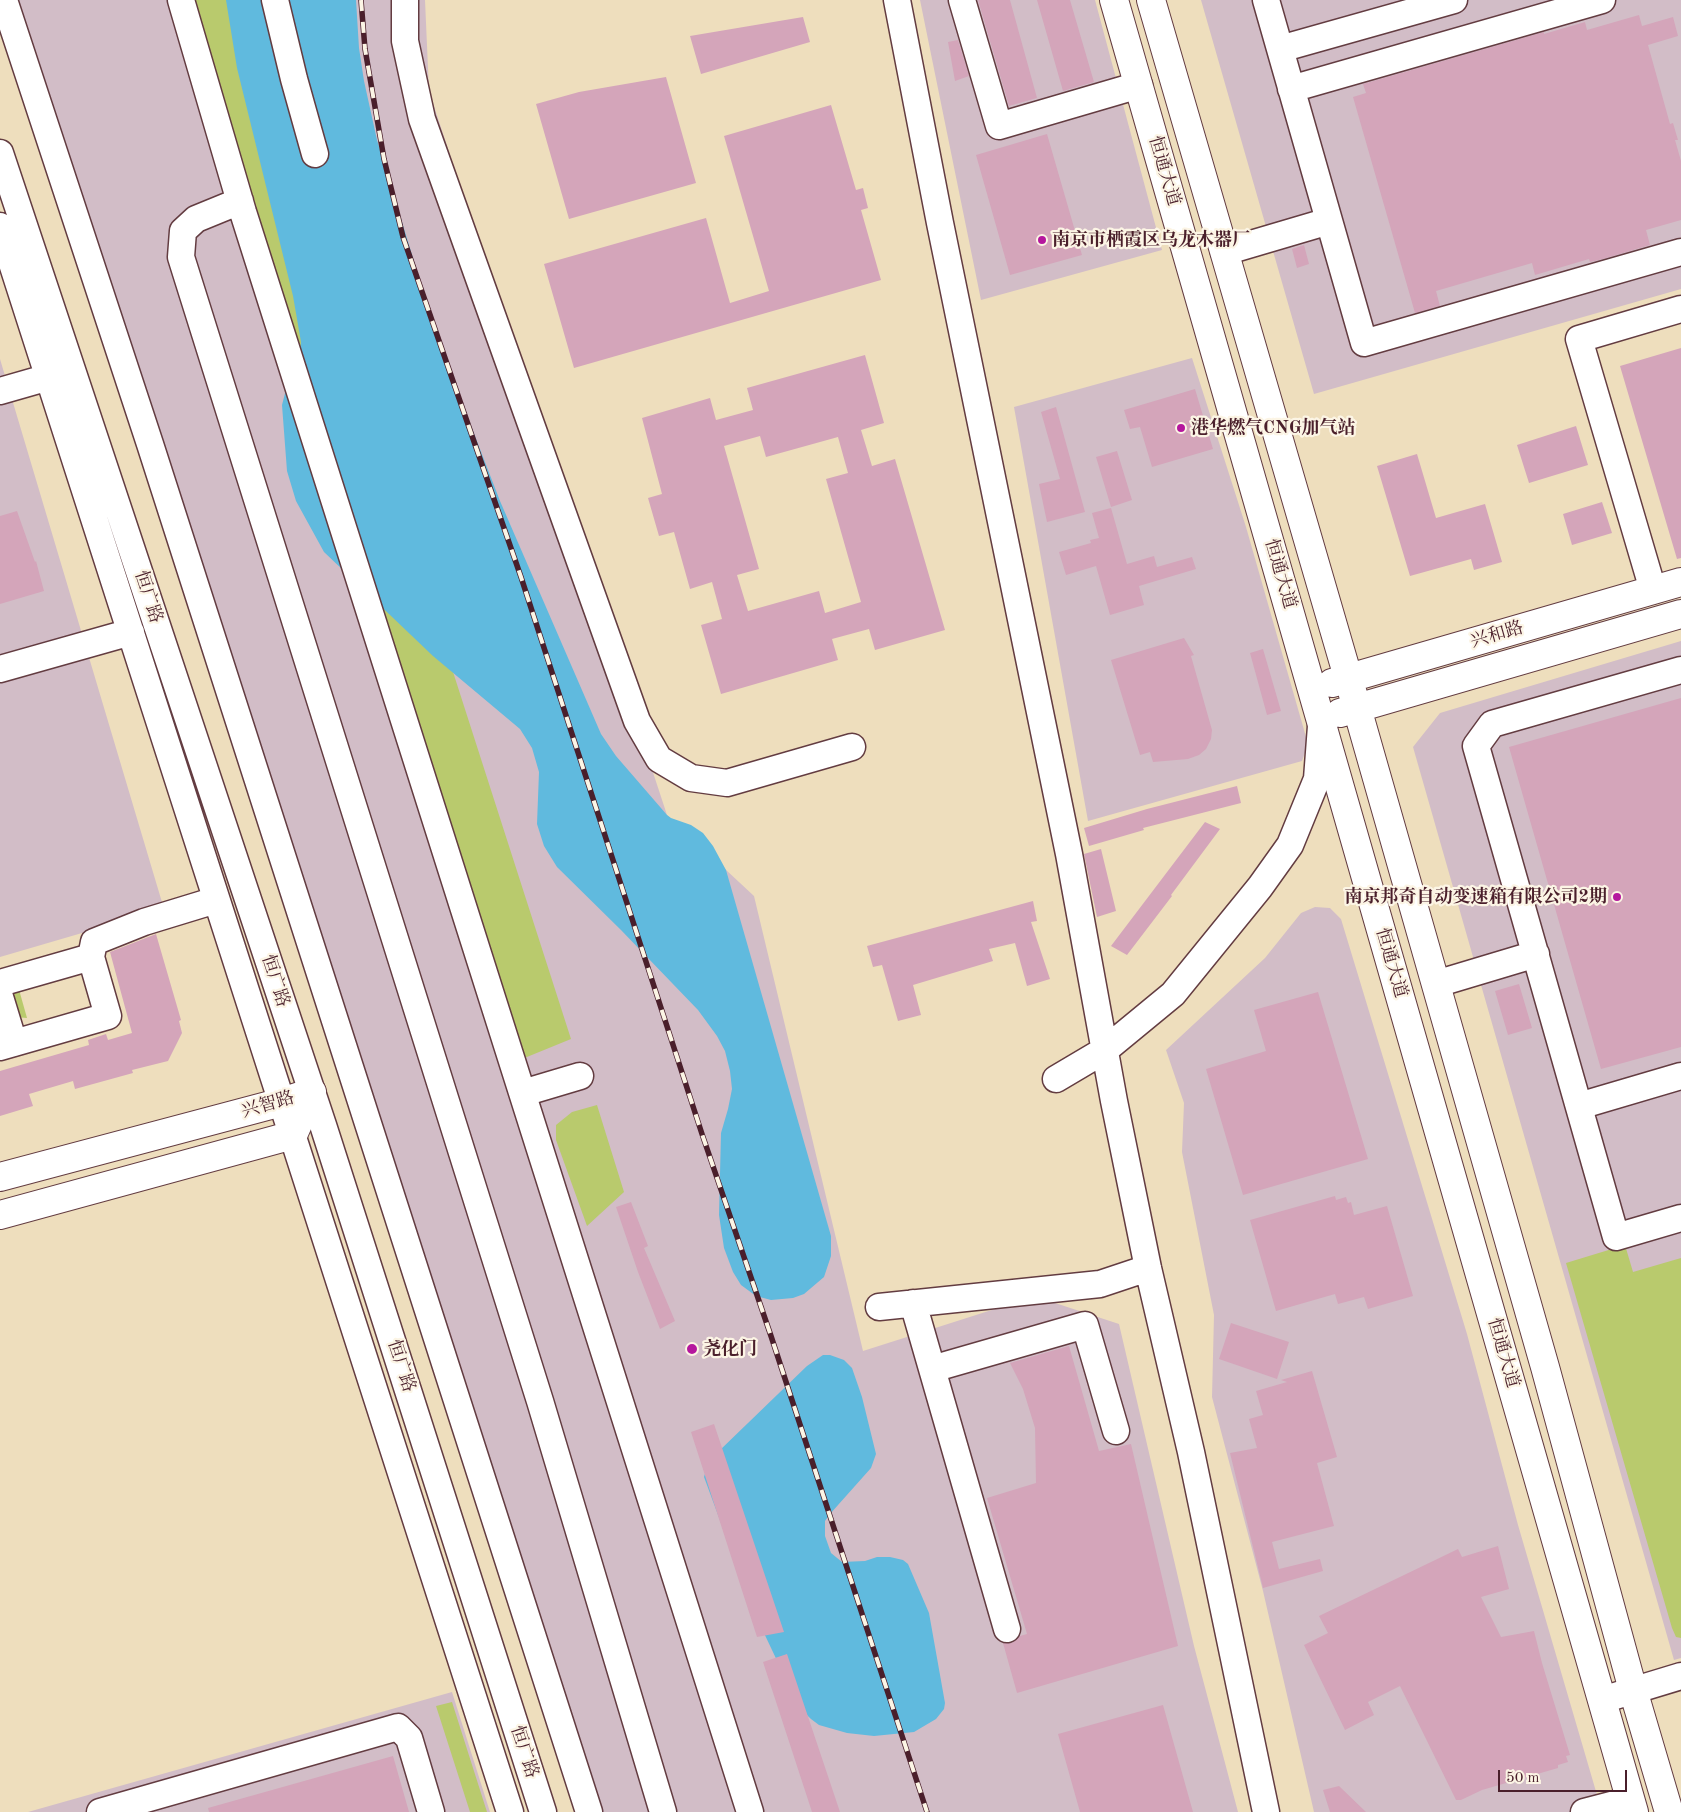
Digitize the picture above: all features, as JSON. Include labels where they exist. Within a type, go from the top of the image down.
[{"type":"main road","name":"恒通大道","points":[[1114,0],[1632,1806]]},
{"type":"main road","name":"恒通大道","points":[[1151,0],[1436,984],[1548,1377],[1633,1690],[1669,1812]]},
{"type":"main road","name":"兴和路","points":[[1313,689],[1681,582]]},
{"type":"main road","name":"兴和路","points":[[1321,718],[1681,614]]},
{"type":"main road","name":"兴智路","points":[[0,1177],[282,1102],[312,1092]]},
{"type":"main road","name":"兴智路","points":[[0,1215],[293,1135],[312,1092]]},
{"type":"street","points":[[4,0],[159,472],[589,1812]]},
{"type":"street","points":[[181,0],[240,201],[750,1812]]},
{"type":"street","points":[[275,0],[315,154]]},
{"type":"street","points":[[405,0],[405,41],[422,119],[637,721],[659,758],[691,778],[727,782],[852,747]]},
{"type":"street","points":[[897,0],[940,223],[1069,854],[1114,1100],[1148,1268],[1191,1452],[1266,1812]]},
{"type":"street","points":[[962,0],[999,126],[1139,85]]},
{"type":"street","points":[[1266,0],[1364,343],[1681,252]]},
{"type":"street","points":[[1280,50],[1454,0]]},
{"type":"street","points":[[1292,89],[1602,0]]},
{"type":"street","name":"恒广路","points":[[0,153],[312,1092],[543,1812]]},
{"type":"street","points":[[240,201],[196,219],[183,230],[181,257],[540,1401],[663,1812]]},
{"type":"street","points":[[1224,252],[1329,221]]},
{"type":"street","name":"恒广路","points":[[0,226],[510,1812]]},
{"type":"street","points":[[1653,590],[1579,339],[1681,309]]},
{"type":"street","points":[[0,392],[49,377]]},
{"type":"street","points":[[0,668],[131,632]]},
{"type":"street","points":[[1681,670],[1492,724],[1476,746],[1616,1237],[1681,1218]]},
{"type":"street","points":[[1056,1079],[1105,1050],[1173,994],[1260,888],[1290,845],[1317,779],[1321,718]]},
{"type":"street","points":[[0,997],[7,1045],[108,1016],[91,957],[94,942],[144,922],[216,900]]},
{"type":"street","points":[[1436,984],[1536,954]]},
{"type":"street","points":[[0,983],[91,957]]},
{"type":"street","points":[[523,1093],[580,1076]]},
{"type":"street","points":[[1579,1106],[1681,1076]]},
{"type":"street","points":[[879,1307],[1100,1284],[1148,1268]]},
{"type":"street","points":[[913,1303],[1007,1629]]},
{"type":"street","points":[[932,1369],[1085,1325],[1116,1431]]},
{"type":"street","points":[[1602,1700],[1681,1676]]},
{"type":"street","points":[[100,1812],[398,1727],[409,1738],[431,1812]]},
{"type":"street","points":[[1584,1812],[1632,1806]]},
{"type":"shaded area","points":[[0,0],[425,0],[429,91],[667,815],[754,896],[863,1351],[1020,1301],[1049,1301],[1119,1324],[1194,1646],[1238,1812],[578,1812]]},
{"type":"shaded area","points":[[920,0],[1095,0],[1162,250],[981,300]]},
{"type":"shaded area","points":[[1201,0],[1681,0],[1681,289],[1314,394]]},
{"type":"shaded area","points":[[1192,358],[1246,527],[1308,744],[1302,761],[1088,821],[1014,407]]},
{"type":"shaded area","points":[[0,359],[164,909],[0,957]]},
{"type":"shaded area","points":[[1681,641],[1681,1658],[1674,1660],[1413,747],[1440,713]]},
{"type":"shaded area","points":[[1315,907],[1330,908],[1341,919],[1467,1334],[1518,1525],[1602,1812],[1314,1812],[1263,1591],[1212,1397],[1214,1315],[1182,1152],[1184,1103],[1166,1050],[1265,958],[1301,913]]},
{"type":"shaded area","points":[[452,1692],[490,1812],[28,1812]]},
{"type":"green space","points":[[193,0],[242,0],[266,90],[571,1039],[522,1059],[201,42]]},
{"type":"green space","points":[[18,986],[27,1018],[15,1017],[6,997]]},
{"type":"green space","points":[[597,1105],[624,1192],[587,1226],[556,1140],[556,1125],[572,1112]]},
{"type":"green space","points":[[1625,1245],[1633,1272],[1681,1258],[1681,1638],[1676,1637],[1672,1628],[1566,1263]]},
{"type":"green space","points":[[452,1702],[487,1812],[470,1812],[436,1706]]},
{"type":"water","points":[[226,0],[356,0],[359,48],[377,140],[438,340],[500,501],[601,734],[616,756],[667,815],[691,825],[703,833],[713,846],[726,870],[831,1236],[831,1256],[824,1277],[804,1294],[793,1298],[771,1300],[756,1296],[741,1285],[733,1272],[724,1248],[719,1215],[721,1133],[732,1089],[725,1051],[717,1036],[698,1010],[557,867],[544,846],[537,824],[539,772],[532,748],[520,729],[433,656],[324,552],[296,501],[287,471],[282,405],[288,382],[299,366],[301,342],[293,296],[237,68]]},
{"type":"water","points":[[823,1355],[830,1355],[844,1360],[852,1368],[862,1397],[876,1454],[871,1468],[825,1521],[825,1536],[831,1553],[842,1562],[865,1561],[877,1557],[903,1560],[908,1564],[929,1613],[945,1703],[944,1709],[936,1719],[914,1732],[874,1736],[847,1733],[819,1725],[799,1707],[754,1612],[704,1477],[707,1467],[718,1452],[807,1366]]},
{"type":"building","points":[[978,0],[1010,0],[1037,98],[1009,106]]},
{"type":"building","points":[[1037,0],[1070,0],[1094,82],[1063,91]]},
{"type":"building","points":[[1639,15],[1642,26],[1673,17],[1678,36],[1648,45],[1670,124],[1673,123],[1678,140],[1675,140],[1681,161],[1681,220],[1646,230],[1650,245],[1603,259],[1590,262],[1589,259],[1535,275],[1532,263],[1436,291],[1440,306],[1415,313],[1353,97],[1366,93],[1363,84],[1544,32],[1544,34],[1585,22],[1587,30]]},
{"type":"building","points":[[803,17],[810,42],[701,74],[690,36]]},
{"type":"building","points":[[958,40],[969,76],[955,81],[948,42]]},
{"type":"building","points":[[666,77],[696,183],[569,219],[536,104],[579,92]]},
{"type":"building","points":[[831,105],[856,190],[863,188],[868,208],[861,210],[881,280],[574,368],[544,264],[706,218],[730,303],[769,291],[724,136]]},
{"type":"building","points":[[1047,134],[1082,255],[1010,275],[976,155]]},
{"type":"building","points":[[1304,245],[1309,264],[1297,268],[1292,249]]},
{"type":"building","points":[[1681,348],[1681,558],[1677,559],[1620,366]]},
{"type":"building","points":[[865,355],[884,423],[861,430],[872,466],[895,459],[945,630],[875,650],[869,629],[832,639],[838,660],[721,694],[701,625],[722,619],[712,582],[690,589],[674,532],[659,536],[648,498],[662,494],[642,418],[710,398],[716,420],[753,410],[747,388]],"holes":[[[760,436],[766,457],[838,437],[848,473],[826,479],[861,602],[825,613],[819,591],[748,611],[737,575],[759,569],[724,446]]]},
{"type":"building","points":[[1195,389],[1213,449],[1152,467],[1140,427],[1130,429],[1124,410]]},
{"type":"building","points":[[1056,407],[1085,512],[1047,522],[1039,484],[1060,479],[1041,412]]},
{"type":"building","points":[[1576,426],[1588,465],[1529,483],[1517,445]]},
{"type":"building","points":[[1117,451],[1132,500],[1111,507],[1096,457]]},
{"type":"building","points":[[1417,454],[1436,518],[1485,504],[1502,562],[1474,570],[1471,559],[1410,576],[1377,466]]},
{"type":"building","points":[[1602,502],[1612,533],[1572,545],[1563,514]]},
{"type":"building","points":[[1111,508],[1127,564],[1154,556],[1157,567],[1192,557],[1196,569],[1139,586],[1144,605],[1110,615],[1096,566],[1066,575],[1059,552],[1091,543],[1090,540],[1099,538],[1092,513]]},
{"type":"building","points":[[17,511],[36,561],[44,591],[0,604],[0,516]]},
{"type":"building","points":[[1184,638],[1194,655],[1191,656],[1212,730],[1211,739],[1206,749],[1199,755],[1188,759],[1153,762],[1150,752],[1140,755],[1111,660]]},
{"type":"building","points":[[1263,649],[1281,711],[1267,715],[1250,653]]},
{"type":"building","name":"南京邦奇自动变速箱有限公司2期","points":[[1681,698],[1681,1047],[1601,1069],[1509,747]]},
{"type":"building","points":[[1237,786],[1241,803],[1143,828],[1144,830],[1089,846],[1084,828],[1147,809]]},
{"type":"building","points":[[1205,822],[1220,829],[1172,896],[1127,955],[1111,946]]},
{"type":"building","points":[[1101,849],[1116,911],[1097,917],[1084,854]]},
{"type":"building","points":[[1033,901],[1037,921],[1031,922],[1050,979],[1027,986],[1015,943],[989,949],[993,961],[913,985],[921,1015],[898,1021],[882,965],[873,967],[867,946]]},
{"type":"building","points":[[156,934],[181,1020],[179,1021],[182,1033],[168,1061],[132,1070],[133,1073],[75,1089],[73,1081],[29,1094],[33,1106],[0,1116],[0,1071],[89,1045],[88,1040],[106,1034],[108,1040],[132,1033],[110,952]]},
{"type":"building","points":[[1519,984],[1532,1028],[1508,1035],[1495,991]]},
{"type":"building","points":[[1318,992],[1368,1159],[1243,1195],[1206,1069],[1266,1051],[1254,1010]]},
{"type":"building","points":[[1335,1196],[1336,1200],[1346,1197],[1348,1203],[1351,1202],[1354,1215],[1387,1206],[1413,1296],[1368,1309],[1364,1297],[1338,1304],[1335,1294],[1276,1311],[1250,1220]]},
{"type":"building","points":[[631,1202],[648,1246],[644,1248],[675,1321],[660,1329],[616,1207]]},
{"type":"building","points":[[1231,1323],[1289,1342],[1277,1379],[1219,1359]]},
{"type":"building","points":[[1069,1346],[1099,1451],[1131,1444],[1178,1646],[1017,1693],[1003,1643],[1012,1643],[1020,1636],[1027,1634],[987,1498],[1036,1483],[1035,1428],[1023,1389],[1010,1363]]},
{"type":"building","points":[[1312,1371],[1337,1457],[1317,1463],[1334,1526],[1272,1542],[1279,1569],[1320,1559],[1323,1571],[1263,1588],[1230,1453],[1257,1448],[1249,1419],[1263,1415],[1256,1391],[1287,1382],[1281,1380]]},
{"type":"building","points":[[714,1424],[784,1632],[757,1637],[691,1432]]},
{"type":"building","points":[[1498,1546],[1509,1589],[1481,1597],[1501,1637],[1534,1631],[1570,1755],[1566,1756],[1568,1762],[1558,1765],[1558,1768],[1482,1790],[1461,1800],[1456,1800],[1400,1686],[1368,1702],[1374,1715],[1345,1730],[1304,1645],[1328,1633],[1319,1616],[1458,1549],[1462,1557]]},
{"type":"building","points":[[787,1654],[840,1812],[812,1812],[763,1662]]},
{"type":"building","points":[[1163,1705],[1193,1812],[1080,1812],[1058,1734]]},
{"type":"building","points":[[393,1756],[409,1812],[209,1812],[208,1808]]},
{"type":"building","points":[[1339,1786],[1366,1812],[1330,1812],[1323,1790]]},
{"type":"railway","points":[[361,0],[365,49],[384,159],[403,237],[521,577],[702,1134],[771,1336],[927,1812]]},
{"type":"place","name":"南京市栖霞区乌龙木器厂","points":[[1042,240]]},
{"type":"place","name":"港华燃气CNG加气站","points":[[1181,428]]},
{"type":"place","name":"南京邦奇自动变速箱有限公司2期","points":[[1617,897]]},
{"type":"place","name":"尧化门","points":[[692,1349]]}]
